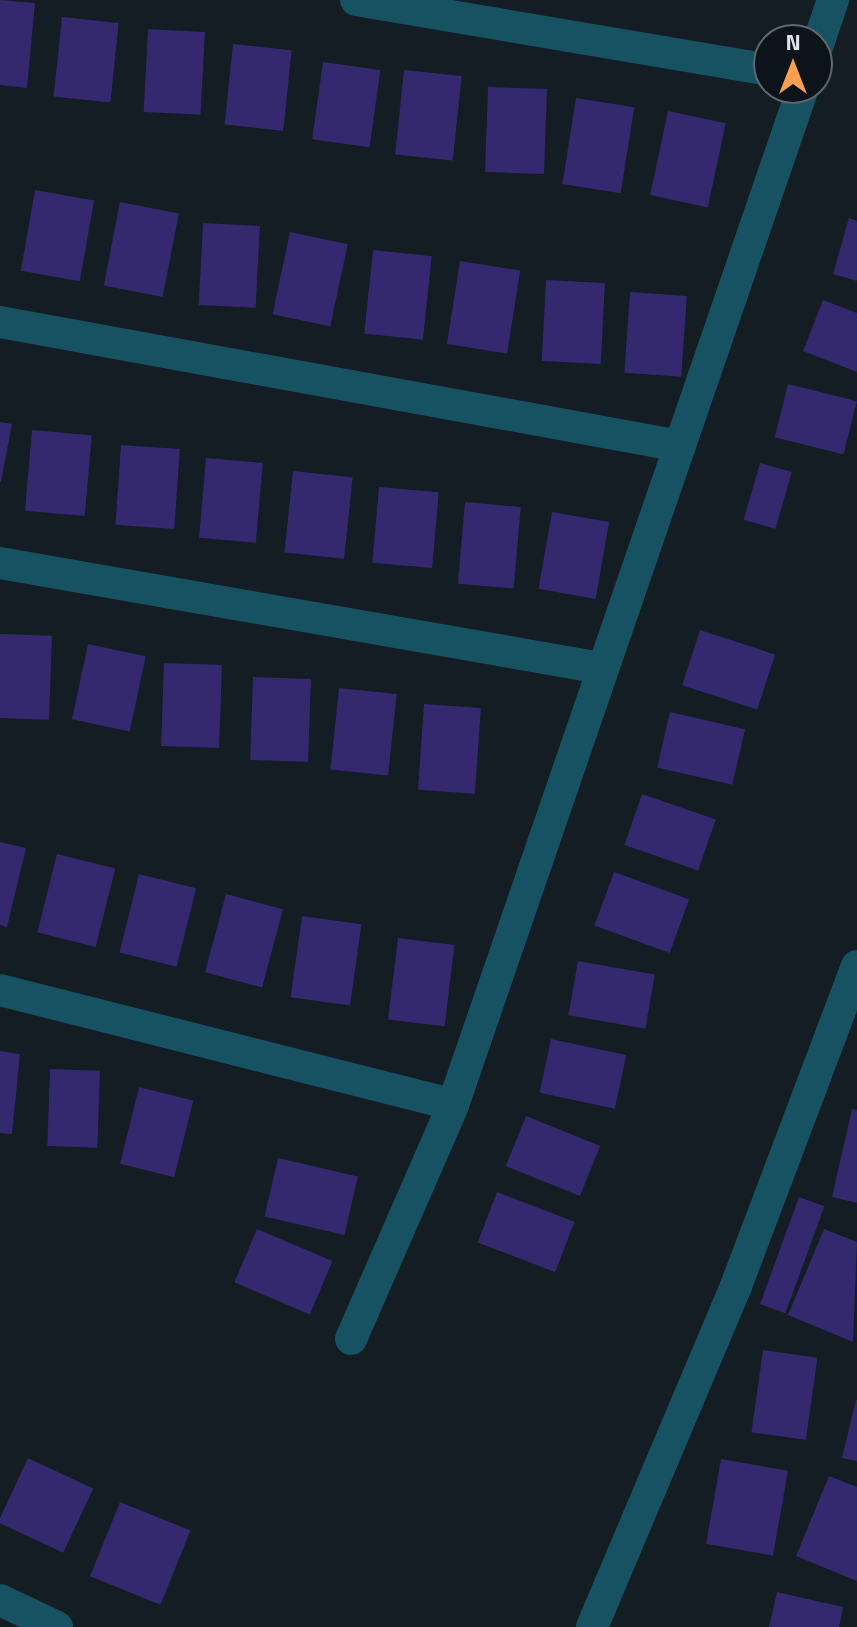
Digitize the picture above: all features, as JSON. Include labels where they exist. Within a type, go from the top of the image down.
[{"type":"street","points":[[356,0],[753,67]]},
{"type":"street","points":[[825,24],[833,0]]},
{"type":"street","points":[[351,1339],[453,1105],[798,104]]},
{"type":"street","points":[[0,322],[680,446]]},
{"type":"street","points":[[0,563],[601,668]]},
{"type":"street","points":[[592,1627],[736,1286],[857,966]]},
{"type":"street","points":[[0,990],[453,1105]]},
{"type":"street","points":[[0,1600],[57,1627]]},
{"type":"building","points":[[0,0],[35,3],[27,88],[0,85]]},
{"type":"building","points":[[62,17],[119,23],[110,103],[54,97]]},
{"type":"building","points":[[148,29],[205,32],[201,115],[144,112]]},
{"type":"building","points":[[233,44],[292,50],[283,131],[225,125]]},
{"type":"building","points":[[323,62],[380,70],[370,147],[312,139]]},
{"type":"building","points":[[404,70],[462,76],[453,161],[395,155]]},
{"type":"building","points":[[488,87],[547,89],[544,174],[485,172]]},
{"type":"building","points":[[576,98],[634,107],[621,193],[562,184]]},
{"type":"building","points":[[668,111],[726,123],[708,207],[650,195]]},
{"type":"building","points":[[35,190],[94,200],[80,281],[21,271]]},
{"type":"building","points":[[120,202],[179,213],[163,297],[104,285]]},
{"type":"building","points":[[849,218],[857,221],[857,281],[833,274]]},
{"type":"building","points":[[203,223],[260,226],[256,308],[199,305]]},
{"type":"building","points":[[290,232],[348,244],[330,326],[273,314]]},
{"type":"building","points":[[373,250],[432,256],[423,340],[364,334]]},
{"type":"building","points":[[460,261],[520,271],[507,354],[447,344]]},
{"type":"building","points":[[546,280],[605,283],[601,364],[542,361]]},
{"type":"building","points":[[630,292],[687,296],[681,377],[624,373]]},
{"type":"building","points":[[823,300],[857,313],[857,372],[803,351]]},
{"type":"building","points":[[788,384],[857,401],[844,455],[775,437]]},
{"type":"building","points":[[0,422],[12,424],[1,482],[0,482]]},
{"type":"building","points":[[32,430],[92,435],[85,516],[25,511]]},
{"type":"building","points":[[121,445],[180,449],[174,529],[115,525]]},
{"type":"building","points":[[206,458],[263,463],[256,543],[199,538]]},
{"type":"building","points":[[760,463],[792,472],[775,529],[744,520]]},
{"type":"building","points":[[293,471],[353,477],[344,559],[284,553]]},
{"type":"building","points":[[379,487],[439,492],[432,568],[372,563]]},
{"type":"building","points":[[465,502],[521,507],[514,589],[458,584]]},
{"type":"building","points":[[552,512],[609,522],[596,599],[538,589]]},
{"type":"building","points":[[700,630],[775,654],[757,710],[682,685]]},
{"type":"building","points":[[0,634],[52,636],[49,720],[0,718]]},
{"type":"building","points":[[88,644],[146,656],[130,732],[72,719]]},
{"type":"building","points":[[164,663],[222,665],[219,748],[161,746]]},
{"type":"building","points":[[253,677],[311,679],[308,762],[250,760]]},
{"type":"building","points":[[339,688],[397,694],[388,776],[330,770]]},
{"type":"building","points":[[424,704],[481,708],[475,794],[418,790]]},
{"type":"building","points":[[670,712],[745,729],[732,785],[657,768]]},
{"type":"building","points":[[642,794],[716,819],[698,870],[624,845]]},
{"type":"building","points":[[0,842],[26,848],[7,927],[0,925]]},
{"type":"building","points":[[57,854],[115,869],[96,947],[37,933]]},
{"type":"building","points":[[614,872],[689,899],[670,953],[595,926]]},
{"type":"building","points":[[139,874],[196,888],[177,967],[119,953]]},
{"type":"building","points":[[226,894],[283,909],[262,988],[205,972]]},
{"type":"building","points":[[302,916],[361,924],[350,1006],[291,997]]},
{"type":"building","points":[[398,938],[455,945],[445,1026],[388,1019]]},
{"type":"building","points":[[578,961],[655,975],[645,1029],[568,1015]]},
{"type":"building","points":[[551,1039],[626,1055],[615,1109],[540,1093]]},
{"type":"building","points":[[0,1051],[20,1054],[12,1134],[0,1133]]},
{"type":"building","points":[[50,1069],[100,1071],[97,1148],[47,1146]]},
{"type":"building","points":[[139,1087],[193,1101],[174,1177],[120,1164]]},
{"type":"building","points":[[852,1109],[857,1110],[857,1203],[832,1197]]},
{"type":"building","points":[[526,1116],[600,1146],[580,1196],[506,1166]]},
{"type":"building","points":[[278,1158],[358,1176],[344,1235],[265,1216]]},
{"type":"building","points":[[497,1192],[574,1222],[555,1272],[478,1242]]},
{"type":"building","points":[[799,1197],[824,1206],[785,1313],[760,1304]]},
{"type":"building","points":[[257,1229],[332,1261],[310,1314],[234,1282]]},
{"type":"building","points":[[824,1229],[857,1242],[853,1342],[788,1315]]},
{"type":"building","points":[[763,1350],[817,1358],[806,1440],[751,1432]]},
{"type":"building","points":[[857,1400],[857,1461],[842,1458]]},
{"type":"building","points":[[28,1458],[93,1488],[63,1553],[0,1523]]},
{"type":"building","points":[[721,1459],[788,1471],[773,1556],[706,1544]]},
{"type":"building","points":[[829,1476],[857,1487],[857,1581],[796,1556]]},
{"type":"building","points":[[120,1502],[190,1530],[160,1605],[90,1576]]},
{"type":"building","points":[[777,1592],[843,1607],[839,1627],[769,1627]]}]
